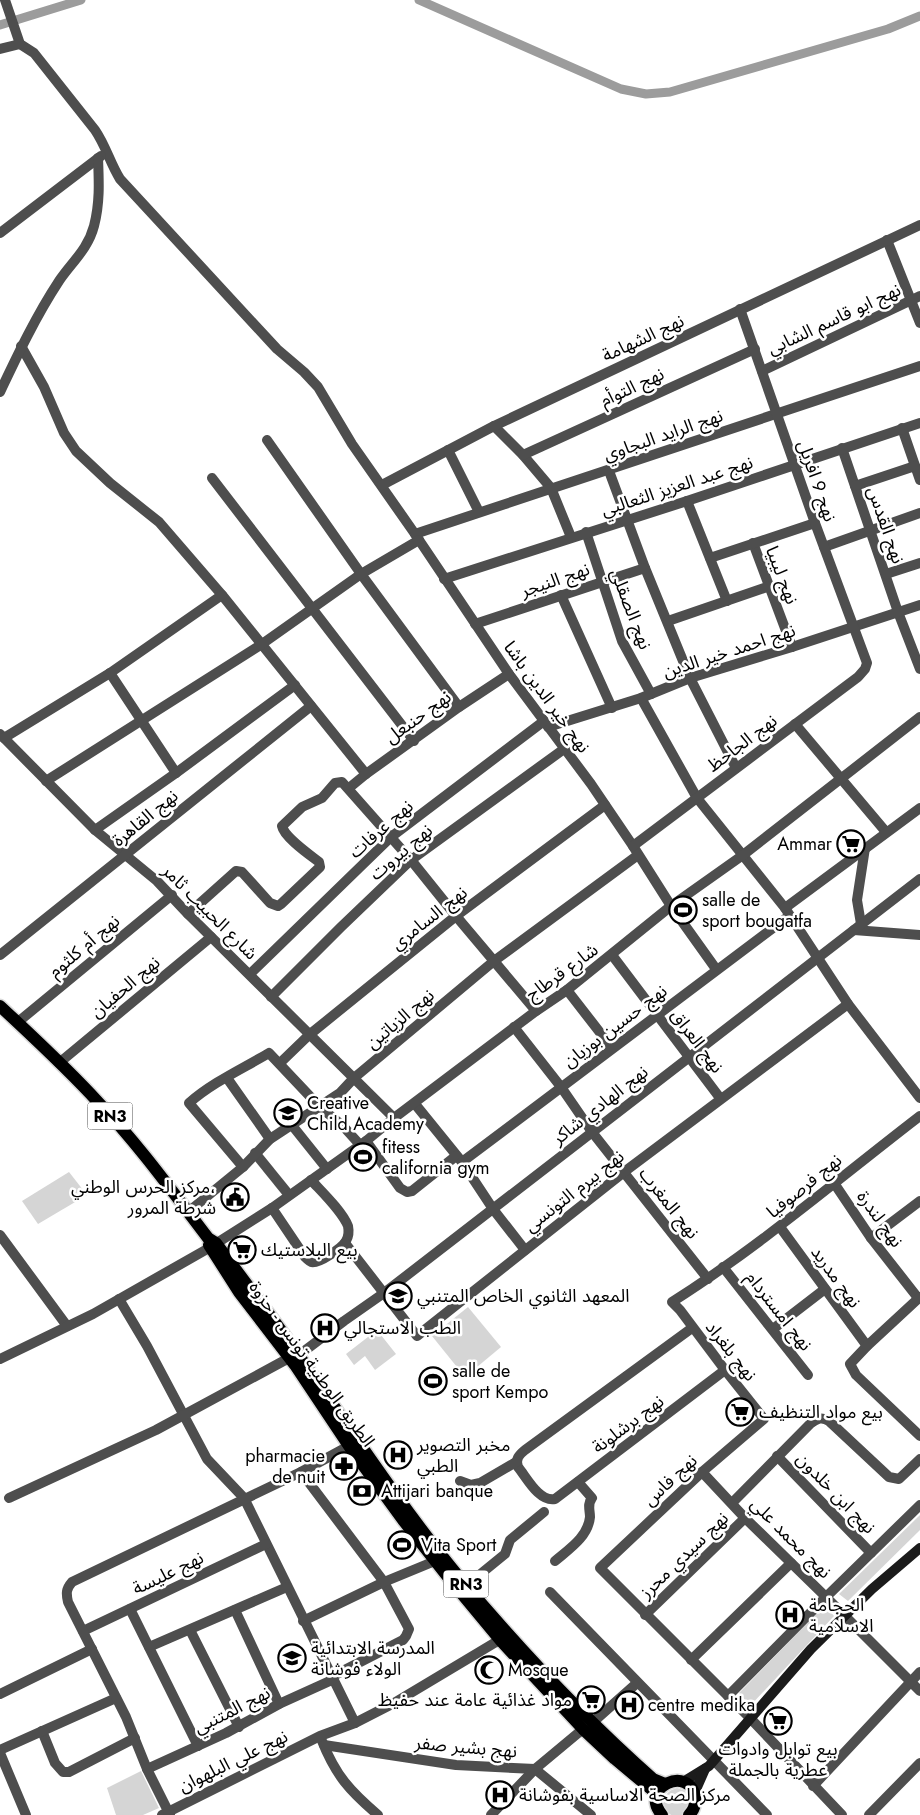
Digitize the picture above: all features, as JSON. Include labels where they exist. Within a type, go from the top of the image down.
[{"type":"main road","name":"الطريق الوطنية تونس - حزوة","points":[[0,1006],[98,1101],[188,1212],[211,1243],[239,1292],[294,1357],[505,1638]]},
{"type":"main road","name":"الطريق الوطنية تونس - حزوة","points":[[294,1357],[349,1446],[435,1561],[588,1726],[615,1759],[657,1794]]},
{"type":"main road","points":[[682,1782],[705,1769],[811,1650],[845,1616],[920,1548]]},
{"type":"main road","name":"الطريق الوطنية تونس - حزوة","points":[[588,1726],[653,1779],[665,1784]]},
{"type":"main road","points":[[694,1794],[705,1769]]},
{"type":"main road","points":[[660,1814],[656,1803],[657,1794],[665,1784],[676,1780],[688,1784],[694,1794],[695,1806],[692,1814]]},
{"type":"street","points":[[0,48],[19,42],[7,4]]},
{"type":"street","name":"نهج خير الدين باشا","points":[[19,42],[34,53],[95,130],[120,179],[277,350],[312,379],[352,444],[382,485],[509,674],[605,805],[671,906],[716,969]]},
{"type":"street","points":[[0,233],[107,151]]},
{"type":"street","points":[[0,392],[21,346],[60,280],[86,248],[94,227],[100,191],[98,158]]},
{"type":"street","name":"نهج الشهامة","points":[[382,485],[494,426],[920,225]]},
{"type":"street","points":[[886,240],[915,298],[920,323]]},
{"type":"street","name":"نهج ابو قاسم الشابي","points":[[762,371],[915,298]]},
{"type":"street","name":"نهج 9 افريل","points":[[740,309],[814,523],[866,663]]},
{"type":"street","points":[[21,346],[44,387],[64,433],[76,451],[110,484],[159,522],[222,595],[366,774]]},
{"type":"street","name":"نهج التوأم","points":[[523,455],[755,349]]},
{"type":"street","name":"نهج الرايد البجاوي","points":[[46,780],[262,644],[312,607],[417,537],[479,512],[609,471],[920,366]]},
{"type":"street","name":"نهج عبد العزيز الثعالبي","points":[[444,579],[687,501],[920,423]]},
{"type":"street","points":[[494,426],[523,455],[551,488],[571,537]]},
{"type":"street","points":[[902,428],[920,480]]},
{"type":"street","points":[[267,440],[361,574],[458,707]]},
{"type":"street","name":"نهج القدس","points":[[842,448],[898,612],[920,669]]},
{"type":"street","points":[[448,450],[479,512]]},
{"type":"street","points":[[855,486],[915,466]]},
{"type":"street","points":[[609,471],[645,568],[668,620],[690,678],[736,768]]},
{"type":"street","points":[[212,478],[414,741]]},
{"type":"street","points":[[687,501],[727,601]]},
{"type":"street","points":[[824,547],[920,513]]},
{"type":"street","points":[[710,558],[814,523]]},
{"type":"street","name":"نهج الصقلي","points":[[586,532],[622,641],[646,696],[697,798],[787,912],[848,1004],[920,1098]]},
{"type":"street","name":"نهج ليبيا","points":[[752,543],[770,586],[792,648]]},
{"type":"street","points":[[886,574],[920,563]]},
{"type":"street","name":"نهج النيجر","points":[[475,624],[645,568]]},
{"type":"street","points":[[668,620],[770,586]]},
{"type":"street","points":[[2,736],[110,673],[222,595]]},
{"type":"street","points":[[561,595],[612,708]]},
{"type":"street","name":"نهج احمد خير الدين","points":[[546,724],[612,708],[690,678],[792,648],[920,604]]},
{"type":"street","name":"نهج الجاحظ","points":[[635,851],[697,798],[858,677],[866,663]]},
{"type":"street","points":[[110,673],[176,773]]},
{"type":"street","name":"نهج حنبعل","points":[[188,914],[236,871],[242,872],[270,903],[278,906],[281,904],[320,867],[319,862],[288,836],[282,826],[302,807],[322,798],[336,783],[339,782],[346,786],[366,774],[414,741],[458,707],[509,674]]},
{"type":"street","points":[[95,830],[295,685]]},
{"type":"street","name":"نهج القاهرة","points":[[0,955],[311,706]]},
{"type":"street","name":"شارع قرطاج","points":[[0,1359],[119,1298],[272,1208],[364,1143],[514,1027],[567,990],[671,906],[743,855],[920,717]]},
{"type":"street","name":"نهج عرفات","points":[[250,974],[391,837],[546,724]]},
{"type":"street","points":[[795,724],[886,832]]},
{"type":"street","name":"شارع الحبيب ثامر","points":[[2,736],[95,830],[172,895],[188,914],[394,1118]]},
{"type":"street","name":"نهج بيروت","points":[[272,997],[341,927],[412,860],[564,749]]},
{"type":"street","points":[[346,786],[412,860],[456,916],[536,1011]]},
{"type":"street","name":"نهج السامري","points":[[280,1063],[309,1035],[456,916],[605,805]]},
{"type":"street","name":"نهج حسين بوزيان","points":[[364,1143],[400,1188],[408,1192],[412,1191],[657,1017],[865,848],[920,808]]},
{"type":"street","points":[[865,848],[857,900],[858,927],[920,935]]},
{"type":"street","name":"نهج الزياتين","points":[[188,1212],[243,1168],[270,1139],[340,1093],[354,1078],[494,961],[635,851]]},
{"type":"street","name":"نهج الهادي شاكر","points":[[9,1498],[156,1430],[294,1357],[384,1294],[920,879]]},
{"type":"street","name":"نهج أم كلثوم","points":[[18,1022],[172,895]]},
{"type":"street","name":"نهج الحفيان","points":[[59,1063],[211,937]]},
{"type":"street","name":"نهج العراق","points":[[612,955],[720,1098]]},
{"type":"street","points":[[567,990],[612,1048]]},
{"type":"street","name":"نهج بيرم التونسي","points":[[345,1243],[417,1336],[524,1250],[720,1098],[848,1004]]},
{"type":"street","name":"نهج المغرب","points":[[514,1027],[561,1087],[592,1132],[708,1279]]},
{"type":"street","points":[[243,1168],[189,1103],[209,1086],[227,1078],[269,1053],[320,1107],[364,1143]]},
{"type":"street","points":[[227,1078],[270,1139]]},
{"type":"street","points":[[415,1104],[459,1159],[524,1250]]},
{"type":"street","name":"نهج فرصوفيا","points":[[672,1302],[708,1279],[780,1227],[834,1182],[920,1116]]},
{"type":"street","points":[[291,1124],[327,1169]]},
{"type":"street","points":[[255,1153],[289,1195]]},
{"type":"street","points":[[272,1208],[301,1252],[310,1262],[322,1260],[345,1243],[349,1234],[348,1226],[311,1180]]},
{"type":"street","name":"نهج لندرة","points":[[834,1182],[871,1238],[919,1297]]},
{"type":"street","points":[[871,1238],[920,1201]]},
{"type":"street","name":"نهج مدريد","points":[[780,1227],[867,1346]]},
{"type":"street","points":[[0,1235],[67,1326]]},
{"type":"street","name":"نهج امستردام","points":[[723,1267],[808,1375]]},
{"type":"street","points":[[772,1329],[825,1289]]},
{"type":"street","points":[[919,1297],[850,1364],[856,1375],[920,1436]]},
{"type":"street","points":[[119,1298],[147,1346],[207,1459],[244,1498],[355,1723]]},
{"type":"street","name":"نهج بلغراد","points":[[672,1302],[764,1419]]},
{"type":"street","points":[[460,1481],[470,1485],[480,1483],[516,1462],[525,1450],[692,1328]]},
{"type":"street","name":"نهج برشلونة","points":[[516,1462],[542,1497],[549,1500],[555,1499],[725,1370]]},
{"type":"street","points":[[732,1503],[818,1418],[829,1421],[889,1477],[899,1479],[920,1459]]},
{"type":"street","name":"نهج فاس","points":[[645,1615],[600,1568],[702,1472],[764,1419]]},
{"type":"street","points":[[166,1814],[135,1738],[68,1602],[67,1588],[72,1582],[301,1472],[349,1446]]},
{"type":"street","name":"نهج ابن خلدون","points":[[778,1456],[871,1553]]},
{"type":"street","points":[[301,1472],[384,1582]]},
{"type":"street","name":"نهج محمد علي","points":[[702,1472],[745,1518],[920,1691]]},
{"type":"street","points":[[555,1560],[580,1541],[590,1519],[589,1501],[592,1498],[578,1482]]},
{"type":"street","points":[[728,1696],[826,1596],[920,1505]]},
{"type":"street","points":[[467,1585],[505,1554],[510,1540],[544,1512]]},
{"type":"street","name":"نهج سيدي محرز","points":[[645,1615],[745,1518]]},
{"type":"street","name":"نهج عليسة","points":[[83,1631],[266,1544]]},
{"type":"street","points":[[303,1620],[384,1582],[435,1561]]},
{"type":"street","points":[[691,1660],[791,1563]]},
{"type":"street","name":"نهج المتنبي","points":[[147,1769],[239,1727],[279,1704],[332,1679],[403,1640],[409,1629],[384,1582]]},
{"type":"street","points":[[149,1647],[287,1587]]},
{"type":"street","points":[[550,1592],[767,1815]]},
{"type":"street","points":[[130,1609],[198,1746]]},
{"type":"street","points":[[235,1610],[279,1704]]},
{"type":"street","points":[[645,1615],[750,1718],[842,1815]]},
{"type":"street","points":[[190,1630],[239,1727]]},
{"type":"street","name":"نهج علي البلهوان","points":[[166,1814],[322,1740],[394,1703],[505,1638]]},
{"type":"street","points":[[0,1694],[92,1649]]},
{"type":"street","points":[[813,1786],[920,1672]]},
{"type":"street","points":[[491,1815],[534,1769],[588,1726],[637,1683]]},
{"type":"street","points":[[26,1815],[0,1752],[116,1698]]},
{"type":"street","points":[[42,1731],[55,1763],[63,1772],[69,1772],[135,1738]]},
{"type":"street","points":[[322,1740],[340,1778],[350,1790],[378,1815]]},
{"type":"street","name":"نهج بشير صفر","points":[[322,1740],[456,1765],[534,1769],[591,1815]]},
{"type":"street","points":[[869,1815],[920,1763]]},
{"type":"shaded area","points":[[69,1172],[87,1195],[38,1224],[22,1201]]},
{"type":"shaded area","points":[[468,1307],[501,1347],[465,1377],[432,1336]]},
{"type":"shaded area","points":[[377,1330],[396,1354],[375,1370],[365,1356],[354,1365],[346,1354]]},
{"type":"shaded area","points":[[920,1515],[920,1530],[848,1601],[839,1594]]},
{"type":"shaded area","points":[[825,1605],[834,1616],[750,1706],[739,1693]]},
{"type":"shaded area","points":[[141,1771],[159,1808],[143,1815],[116,1815],[107,1788]]},
{"type":"shaded area","points":[[677,1788],[686,1791],[692,1799],[684,1815],[671,1815],[665,1807],[664,1799],[666,1795]]},
{"type":"waterway","points":[[0,25],[81,0]]},
{"type":"waterway","points":[[419,0],[621,89],[646,94],[670,92],[888,29],[920,16]]},
{"type":"place","name":"Ammar","points":[[851,844]]},
{"type":"place","name":"salle de sport bougatfa","points":[[683,910]]},
{"type":"place","name":"Creative Child Academy","points":[[288,1113]]},
{"type":"place","name":"fitess california gym","points":[[363,1157]]},
{"type":"place","name":"مركز الحرس الوطني، شرطة المرور","points":[[235,1197]]},
{"type":"place","name":"بيع البلاستيك","points":[[242,1250]]},
{"type":"place","name":"المعهد الثانوي الخاص المتنبي","points":[[398,1296]]},
{"type":"place","name":"الطب الاستجالي","points":[[325,1328]]},
{"type":"place","name":"salle de sport Kempo","points":[[433,1381]]},
{"type":"place","name":"بيع مواد التنظيف","points":[[740,1412]]},
{"type":"place","name":"مخبر التصوير الطبي","points":[[398,1455]]},
{"type":"place","name":"pharmacie de nuit","points":[[344,1466]]},
{"type":"place","name":"Attijari banque","points":[[362,1491]]},
{"type":"place","name":"Vita Sport","points":[[402,1545]]},
{"type":"place","name":"الحجامة الاسلامية","points":[[790,1615]]},
{"type":"place","name":"المدرسة الابتدائية الولاء فوشانة","points":[[292,1658]]},
{"type":"place","name":"Mosque","points":[[489,1670]]},
{"type":"place","name":"مواد غذائية عامة عند حفيظ","points":[[591,1700]]},
{"type":"place","name":"centre medika","points":[[629,1705]]},
{"type":"place","name":"بيع توابل وادوات عطرية بالجملة","points":[[778,1721]]},
{"type":"place","name":"مركز الصحة الاساسية بفوشانة","points":[[500,1795]]}]
